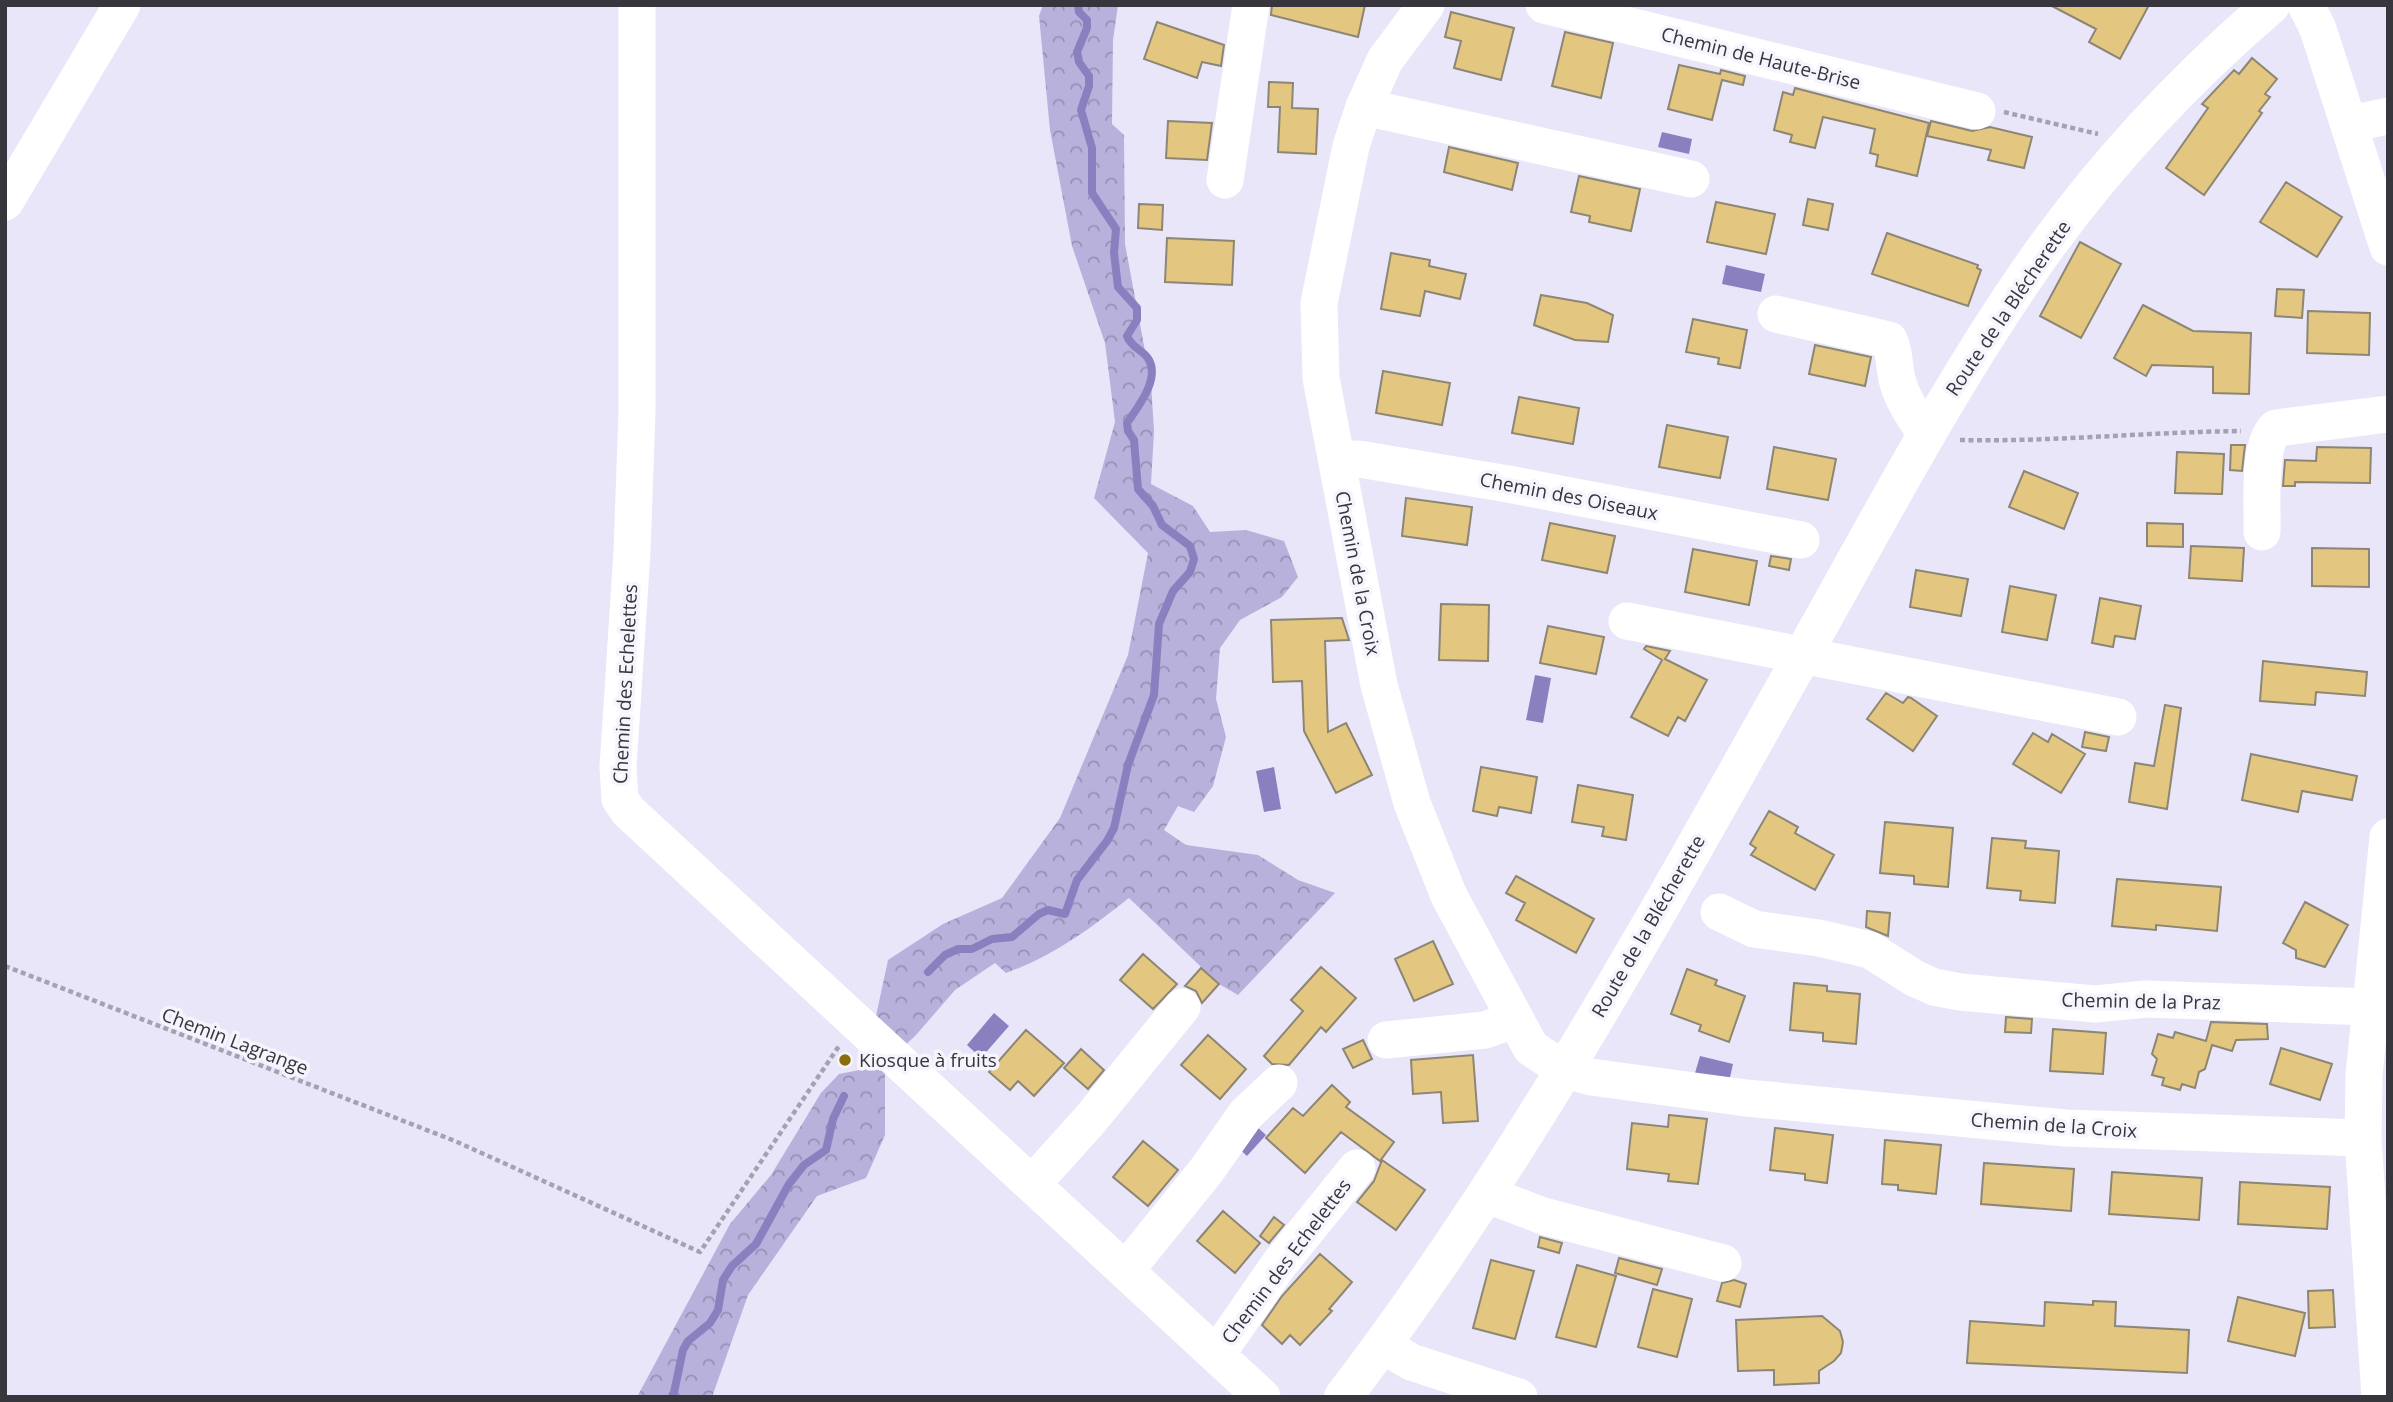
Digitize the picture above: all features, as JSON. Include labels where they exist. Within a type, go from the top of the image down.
[{"type":"main road","name":"Route de la Blécherette","points":[[1343,1397],[1488,1195],[1565,1070],[1802,655],[1941,438],[1980,346],[2070,215],[2166,105],[2230,41],[2271,5]]},
{"type":"street","points":[[5,202],[122,5]]},
{"type":"street","name":"Chemin des Echelettes","points":[[637,5],[639,327],[632,552],[618,767],[620,799],[628,811],[1262,1397]]},
{"type":"street","points":[[1225,180],[1251,5]]},
{"type":"street","name":"Chemin de la Croix","points":[[1426,5],[1385,60],[1364,107],[1340,195],[1317,322],[1321,378],[1380,685],[1412,803],[1449,896],[1513,1020],[1531,1048],[1565,1070],[1615,1081],[1746,1098],[2065,1128],[2363,1138]]},
{"type":"street","name":"Chemin de Haute-Brise","points":[[1544,5],[1977,111]]},
{"type":"street","points":[[2306,5],[2318,29],[2388,247]]},
{"type":"street","points":[[1364,107],[1691,179]]},
{"type":"street","points":[[2349,124],[2388,116]]},
{"type":"street","points":[[1776,314],[1889,340],[1893,349],[1897,380],[1905,401],[1941,438]]},
{"type":"street","points":[[2262,532],[2264,450],[2269,435],[2276,428],[2388,414]]},
{"type":"street","name":"Chemin des Oiseaux","points":[[1337,460],[1359,459],[1508,484],[1801,540]]},
{"type":"street","points":[[1627,621],[2118,717]]},
{"type":"street","points":[[2380,1397],[2379,1267],[2363,1138],[2370,1007],[2388,837]]},
{"type":"street","name":"Chemin de la Praz","points":[[1719,912],[1754,929],[1818,937],[1870,950],[1914,978],[1934,987],[1960,992],[2095,1004],[2146,999],[2370,1007]]},
{"type":"street","points":[[1033,1183],[1089,1121],[1182,1007]]},
{"type":"street","points":[[1386,1040],[1485,1030],[1513,1020]]},
{"type":"street","points":[[1126,1270],[1206,1171],[1246,1114],[1279,1083]]},
{"type":"street","name":"Chemin des Echelettes","points":[[1217,1354],[1280,1263],[1357,1168]]},
{"type":"street","points":[[1488,1195],[1543,1216],[1723,1263]]},
{"type":"street","points":[[1382,1345],[1424,1367],[1519,1397]]},
{"type":"path","points":[[1977,111],[1978,106],[2101,135]]},
{"type":"path","points":[[1941,438],[2038,440],[2276,428]]},
{"type":"path","name":"Chemin Lagrange","points":[[5,966],[455,1141],[700,1252],[856,1021]]},
{"type":"green space","points":[[1043,5],[1118,5],[1113,40],[1112,124],[1124,135],[1125,244],[1151,383],[1154,431],[1151,484],[1193,506],[1210,532],[1246,530],[1284,541],[1298,577],[1282,597],[1240,620],[1220,648],[1216,699],[1226,737],[1213,786],[1194,812],[1178,806],[1164,830],[1186,845],[1258,855],[1298,880],[1335,893],[1238,995],[1219,984],[1129,898],[1085,931],[1040,958],[1006,973],[995,963],[955,990],[897,1053],[873,1030],[888,960],[943,924],[1002,898],[1060,818],[1128,655],[1148,553],[1094,498],[1115,422],[1105,343],[1072,246],[1050,130],[1039,16]]},
{"type":"green space","points":[[885,1065],[885,1135],[866,1178],[817,1196],[748,1295],[712,1397],[637,1397],[730,1224],[771,1175],[821,1093],[839,1074]]},
{"type":"shaded area","points":[[1662,132],[1692,139],[1689,154],[1658,147]]},
{"type":"shaded area","points":[[1726,265],[1765,274],[1761,292],[1722,284]]},
{"type":"shaded area","points":[[1535,675],[1551,678],[1543,723],[1526,720]]},
{"type":"shaded area","points":[[1274,767],[1281,809],[1264,812],[1256,771]]},
{"type":"shaded area","points":[[994,1013],[1009,1026],[981,1058],[967,1045]]},
{"type":"shaded area","points":[[1700,1056],[1733,1064],[1729,1082],[1695,1073]]},
{"type":"shaded area","points":[[1254,1124],[1266,1135],[1247,1156],[1235,1145]]},
{"type":"building","points":[[1272,5],[1365,5],[1358,37],[1271,15]]},
{"type":"building","points":[[2050,5],[2149,5],[2120,59],[2089,42],[2096,29]]},
{"type":"building","points":[[1451,12],[1514,28],[1501,80],[1454,68],[1461,41],[1445,37]]},
{"type":"building","points":[[1157,22],[1224,45],[1221,66],[1202,62],[1197,78],[1144,59]]},
{"type":"building","points":[[1565,32],[1613,43],[1601,98],[1552,86]]},
{"type":"building","points":[[2252,58],[2277,79],[2265,94],[2270,97],[2259,111],[2262,113],[2204,195],[2166,168],[2208,108],[2202,104],[2234,70],[2239,74]]},
{"type":"building","points":[[1679,65],[1720,74],[1721,70],[1745,76],[1743,85],[1722,80],[1712,120],[1668,109]]},
{"type":"building","points":[[1269,82],[1293,83],[1292,108],[1318,109],[1316,154],[1278,152],[1280,107],[1268,107]]},
{"type":"building","points":[[1795,88],[1929,123],[1917,176],[1876,166],[1878,155],[1870,153],[1875,129],[1823,117],[1815,148],[1790,142],[1792,135],[1774,130],[1783,92],[1793,95]]},
{"type":"building","points":[[1168,121],[1212,123],[1207,160],[1166,158]]},
{"type":"building","points":[[1931,121],[1972,131],[1990,127],[2032,137],[2024,168],[1988,160],[1991,150],[1927,136]]},
{"type":"building","points":[[1449,147],[1518,163],[1512,190],[1444,172]]},
{"type":"building","points":[[1579,176],[1640,189],[1631,231],[1589,222],[1590,216],[1571,212]]},
{"type":"building","points":[[2286,182],[2342,217],[2317,257],[2260,222]]},
{"type":"building","points":[[1808,199],[1833,204],[1828,230],[1803,225]]},
{"type":"building","points":[[1716,202],[1775,214],[1766,254],[1707,242]]},
{"type":"building","points":[[1139,204],[1163,205],[1162,230],[1138,228]]},
{"type":"building","points":[[1887,233],[1978,265],[1977,268],[1981,270],[1968,306],[1872,274]]},
{"type":"building","points":[[1167,238],[1234,241],[1232,285],[1165,282]]},
{"type":"building","points":[[2080,242],[2121,264],[2081,338],[2040,316]]},
{"type":"building","points":[[1391,253],[1430,260],[1429,266],[1466,274],[1460,299],[1425,291],[1420,316],[1381,309]]},
{"type":"building","points":[[2277,289],[2304,290],[2302,318],[2275,316]]},
{"type":"building","points":[[1541,295],[1587,303],[1613,315],[1608,342],[1575,340],[1534,325]]},
{"type":"building","points":[[2143,305],[2193,331],[2251,333],[2249,394],[2213,393],[2213,367],[2152,365],[2146,376],[2114,358]]},
{"type":"building","points":[[2308,311],[2370,313],[2369,355],[2307,353]]},
{"type":"building","points":[[1693,319],[1747,330],[1740,368],[1718,364],[1719,358],[1686,352]]},
{"type":"building","points":[[1815,345],[1871,357],[1865,386],[1809,374]]},
{"type":"building","points":[[1383,371],[1450,383],[1442,425],[1376,413]]},
{"type":"building","points":[[1519,397],[1579,408],[1573,444],[1512,433]]},
{"type":"building","points":[[1667,425],[1728,437],[1720,478],[1659,467]]},
{"type":"building","points":[[2231,445],[2245,445],[2242,471],[2230,470]]},
{"type":"building","points":[[1774,447],[1836,459],[1828,500],[1767,489]]},
{"type":"building","points":[[2317,447],[2371,448],[2370,483],[2295,482],[2295,486],[2283,486],[2285,460],[2316,461]]},
{"type":"building","points":[[2177,452],[2224,454],[2222,494],[2175,493]]},
{"type":"building","points":[[2024,471],[2078,493],[2064,529],[2009,507]]},
{"type":"building","points":[[1406,498],[1472,507],[1467,545],[1402,536]]},
{"type":"building","points":[[1550,523],[1615,536],[1607,573],[1542,560]]},
{"type":"building","points":[[2147,523],[2183,524],[2183,547],[2147,546]]},
{"type":"building","points":[[2191,546],[2244,548],[2242,581],[2189,578]]},
{"type":"building","points":[[2312,548],[2369,549],[2369,587],[2312,586]]},
{"type":"building","points":[[1693,549],[1757,561],[1749,605],[1685,592]]},
{"type":"building","points":[[1771,556],[1791,559],[1789,570],[1769,566]]},
{"type":"building","points":[[1916,570],[1968,579],[1961,616],[1910,607]]},
{"type":"building","points":[[2010,586],[2056,595],[2047,640],[2002,632]]},
{"type":"building","points":[[2100,598],[2141,606],[2135,639],[2115,636],[2113,647],[2092,643]]},
{"type":"building","points":[[1441,604],[1489,605],[1488,661],[1439,660]]},
{"type":"building","points":[[1342,618],[1349,640],[1325,641],[1328,732],[1346,723],[1372,775],[1336,793],[1304,731],[1302,681],[1273,682],[1271,620]]},
{"type":"building","points":[[1548,626],[1604,637],[1596,674],[1540,663]]},
{"type":"building","points":[[1646,646],[1670,651],[1665,659],[1707,680],[1685,721],[1678,717],[1668,736],[1631,717],[1662,660],[1644,649]]},
{"type":"building","points":[[2263,661],[2367,672],[2365,696],[2316,692],[2315,705],[2260,701]]},
{"type":"building","points":[[1886,693],[1903,703],[1908,697],[1911,698],[1937,716],[1913,751],[1867,719]]},
{"type":"building","points":[[2165,705],[2181,708],[2167,809],[2129,802],[2135,763],[2154,766]]},
{"type":"building","points":[[2085,732],[2109,737],[2106,751],[2082,747]]},
{"type":"building","points":[[2033,733],[2048,742],[2052,734],[2085,754],[2061,793],[2013,764]]},
{"type":"building","points":[[2251,754],[2357,776],[2352,800],[2302,791],[2298,812],[2242,800]]},
{"type":"building","points":[[1481,767],[1537,777],[1531,813],[1499,807],[1497,816],[1473,811]]},
{"type":"building","points":[[1578,785],[1633,795],[1626,840],[1602,836],[1604,827],[1572,822]]},
{"type":"building","points":[[1769,811],[1798,827],[1795,833],[1834,855],[1815,890],[1751,855],[1756,848],[1750,844]]},
{"type":"building","points":[[1885,822],[1953,828],[1948,887],[1914,884],[1914,876],[1880,873]]},
{"type":"building","points":[[1992,838],[2026,841],[2025,848],[2059,851],[2055,903],[2020,900],[2021,891],[1987,888]]},
{"type":"building","points":[[1516,876],[1594,919],[1576,953],[1516,920],[1525,903],[1506,893]]},
{"type":"building","points":[[2117,879],[2221,887],[2217,931],[2156,925],[2156,930],[2112,926]]},
{"type":"building","points":[[2305,902],[2348,925],[2325,967],[2296,958],[2296,950],[2283,943]]},
{"type":"building","points":[[1867,911],[1890,913],[1888,936],[1866,927]]},
{"type":"building","points":[[1433,941],[1453,984],[1414,1001],[1395,959]]},
{"type":"building","points":[[1143,954],[1177,984],[1153,1009],[1120,980]]},
{"type":"building","points":[[1321,967],[1356,998],[1326,1032],[1321,1027],[1289,1065],[1272,1064],[1264,1056],[1303,1011],[1291,1000]]},
{"type":"building","points":[[1201,968],[1219,984],[1202,1003],[1196,991],[1185,986]]},
{"type":"building","points":[[1687,969],[1717,980],[1715,985],[1745,996],[1729,1042],[1699,1031],[1701,1025],[1671,1014]]},
{"type":"building","points":[[1794,983],[1827,986],[1827,991],[1860,994],[1856,1044],[1823,1041],[1823,1033],[1790,1030]]},
{"type":"building","points":[[2006,1017],[2032,1019],[2031,1033],[2005,1032]]},
{"type":"building","points":[[2211,1022],[2267,1024],[2268,1039],[2236,1040],[2232,1051],[2212,1045],[2205,1069],[2199,1072],[2195,1088],[2182,1084],[2180,1090],[2162,1085],[2164,1078],[2152,1075],[2157,1059],[2152,1054],[2158,1034],[2173,1038],[2175,1032],[2206,1041]]},
{"type":"building","points":[[2053,1029],[2106,1033],[2103,1074],[2050,1071]]},
{"type":"building","points":[[1026,1030],[1064,1063],[1034,1096],[1018,1081],[1010,1090],[989,1072]]},
{"type":"building","points":[[1208,1035],[1246,1069],[1220,1099],[1181,1065]]},
{"type":"building","points":[[1363,1040],[1372,1059],[1353,1068],[1343,1049]]},
{"type":"building","points":[[2281,1048],[2332,1064],[2320,1100],[2270,1084]]},
{"type":"building","points":[[1081,1049],[1104,1070],[1088,1089],[1064,1068]]},
{"type":"building","points":[[1473,1055],[1478,1121],[1443,1123],[1441,1092],[1413,1094],[1411,1060]]},
{"type":"building","points":[[1332,1085],[1350,1102],[1346,1107],[1394,1142],[1380,1161],[1341,1132],[1305,1173],[1266,1138],[1293,1108],[1303,1116]]},
{"type":"building","points":[[1669,1115],[1707,1119],[1698,1184],[1668,1181],[1669,1174],[1627,1169],[1632,1123],[1668,1127]]},
{"type":"building","points":[[1775,1128],[1833,1135],[1827,1183],[1805,1180],[1805,1174],[1770,1170]]},
{"type":"building","points":[[1885,1140],[1941,1145],[1936,1194],[1898,1190],[1898,1185],[1882,1184]]},
{"type":"building","points":[[1143,1141],[1178,1170],[1148,1206],[1113,1177]]},
{"type":"building","points":[[1382,1160],[1425,1190],[1396,1230],[1357,1202],[1374,1181]]},
{"type":"building","points":[[1984,1163],[2074,1169],[2071,1211],[1981,1204]]},
{"type":"building","points":[[2112,1172],[2202,1178],[2199,1220],[2109,1214]]},
{"type":"building","points":[[2240,1182],[2330,1187],[2327,1229],[2238,1224]]},
{"type":"building","points":[[1223,1211],[1260,1243],[1235,1273],[1197,1241]]},
{"type":"building","points":[[1274,1217],[1284,1225],[1269,1243],[1260,1236]]},
{"type":"building","points":[[1540,1237],[1562,1243],[1559,1253],[1538,1247]]},
{"type":"building","points":[[1320,1254],[1352,1282],[1329,1309],[1332,1311],[1300,1345],[1290,1335],[1282,1344],[1262,1325],[1282,1296]]},
{"type":"building","points":[[1619,1258],[1662,1269],[1657,1285],[1615,1273]]},
{"type":"building","points":[[1491,1260],[1534,1271],[1515,1339],[1473,1328]]},
{"type":"building","points":[[1577,1265],[1616,1276],[1596,1347],[1556,1337]]},
{"type":"building","points":[[1734,1280],[1746,1284],[1740,1307],[1717,1301],[1722,1283]]},
{"type":"building","points":[[1653,1289],[1692,1299],[1677,1357],[1638,1347]]},
{"type":"building","points":[[2333,1290],[2335,1327],[2309,1328],[2308,1291]]},
{"type":"building","points":[[2238,1297],[2305,1313],[2295,1356],[2228,1341]]},
{"type":"building","points":[[2093,1301],[2116,1302],[2115,1326],[2189,1330],[2187,1373],[1967,1363],[1970,1321],[2044,1326],[2045,1302],[2093,1305]]},
{"type":"building","points":[[1822,1316],[1840,1331],[1843,1342],[1841,1353],[1819,1371],[1819,1383],[1774,1385],[1774,1370],[1738,1371],[1736,1320]]},
{"type":"waterway","points":[[928,972],[945,955],[958,949],[972,949],[992,939],[1012,937],[1039,914],[1048,910],[1065,914],[1077,880],[1114,828],[1128,765],[1154,695],[1159,624],[1173,591],[1190,572],[1194,559],[1190,546],[1162,525],[1153,506],[1138,489],[1134,440],[1128,431],[1127,423],[1150,385],[1152,368],[1147,356],[1132,344],[1127,336],[1137,320],[1137,308],[1118,287],[1114,253],[1116,229],[1092,193],[1092,148],[1081,110],[1089,86],[1089,76],[1079,62],[1077,52],[1087,28],[1087,20],[1079,12],[1078,5]]},
{"type":"waterway","points":[[673,1397],[683,1350],[688,1341],[710,1323],[718,1310],[723,1280],[732,1266],[756,1244],[789,1184],[804,1165],[826,1150],[833,1119],[844,1096]]},
{"type":"place","name":"Kiosque à fruits","points":[[845,1060]]}]
